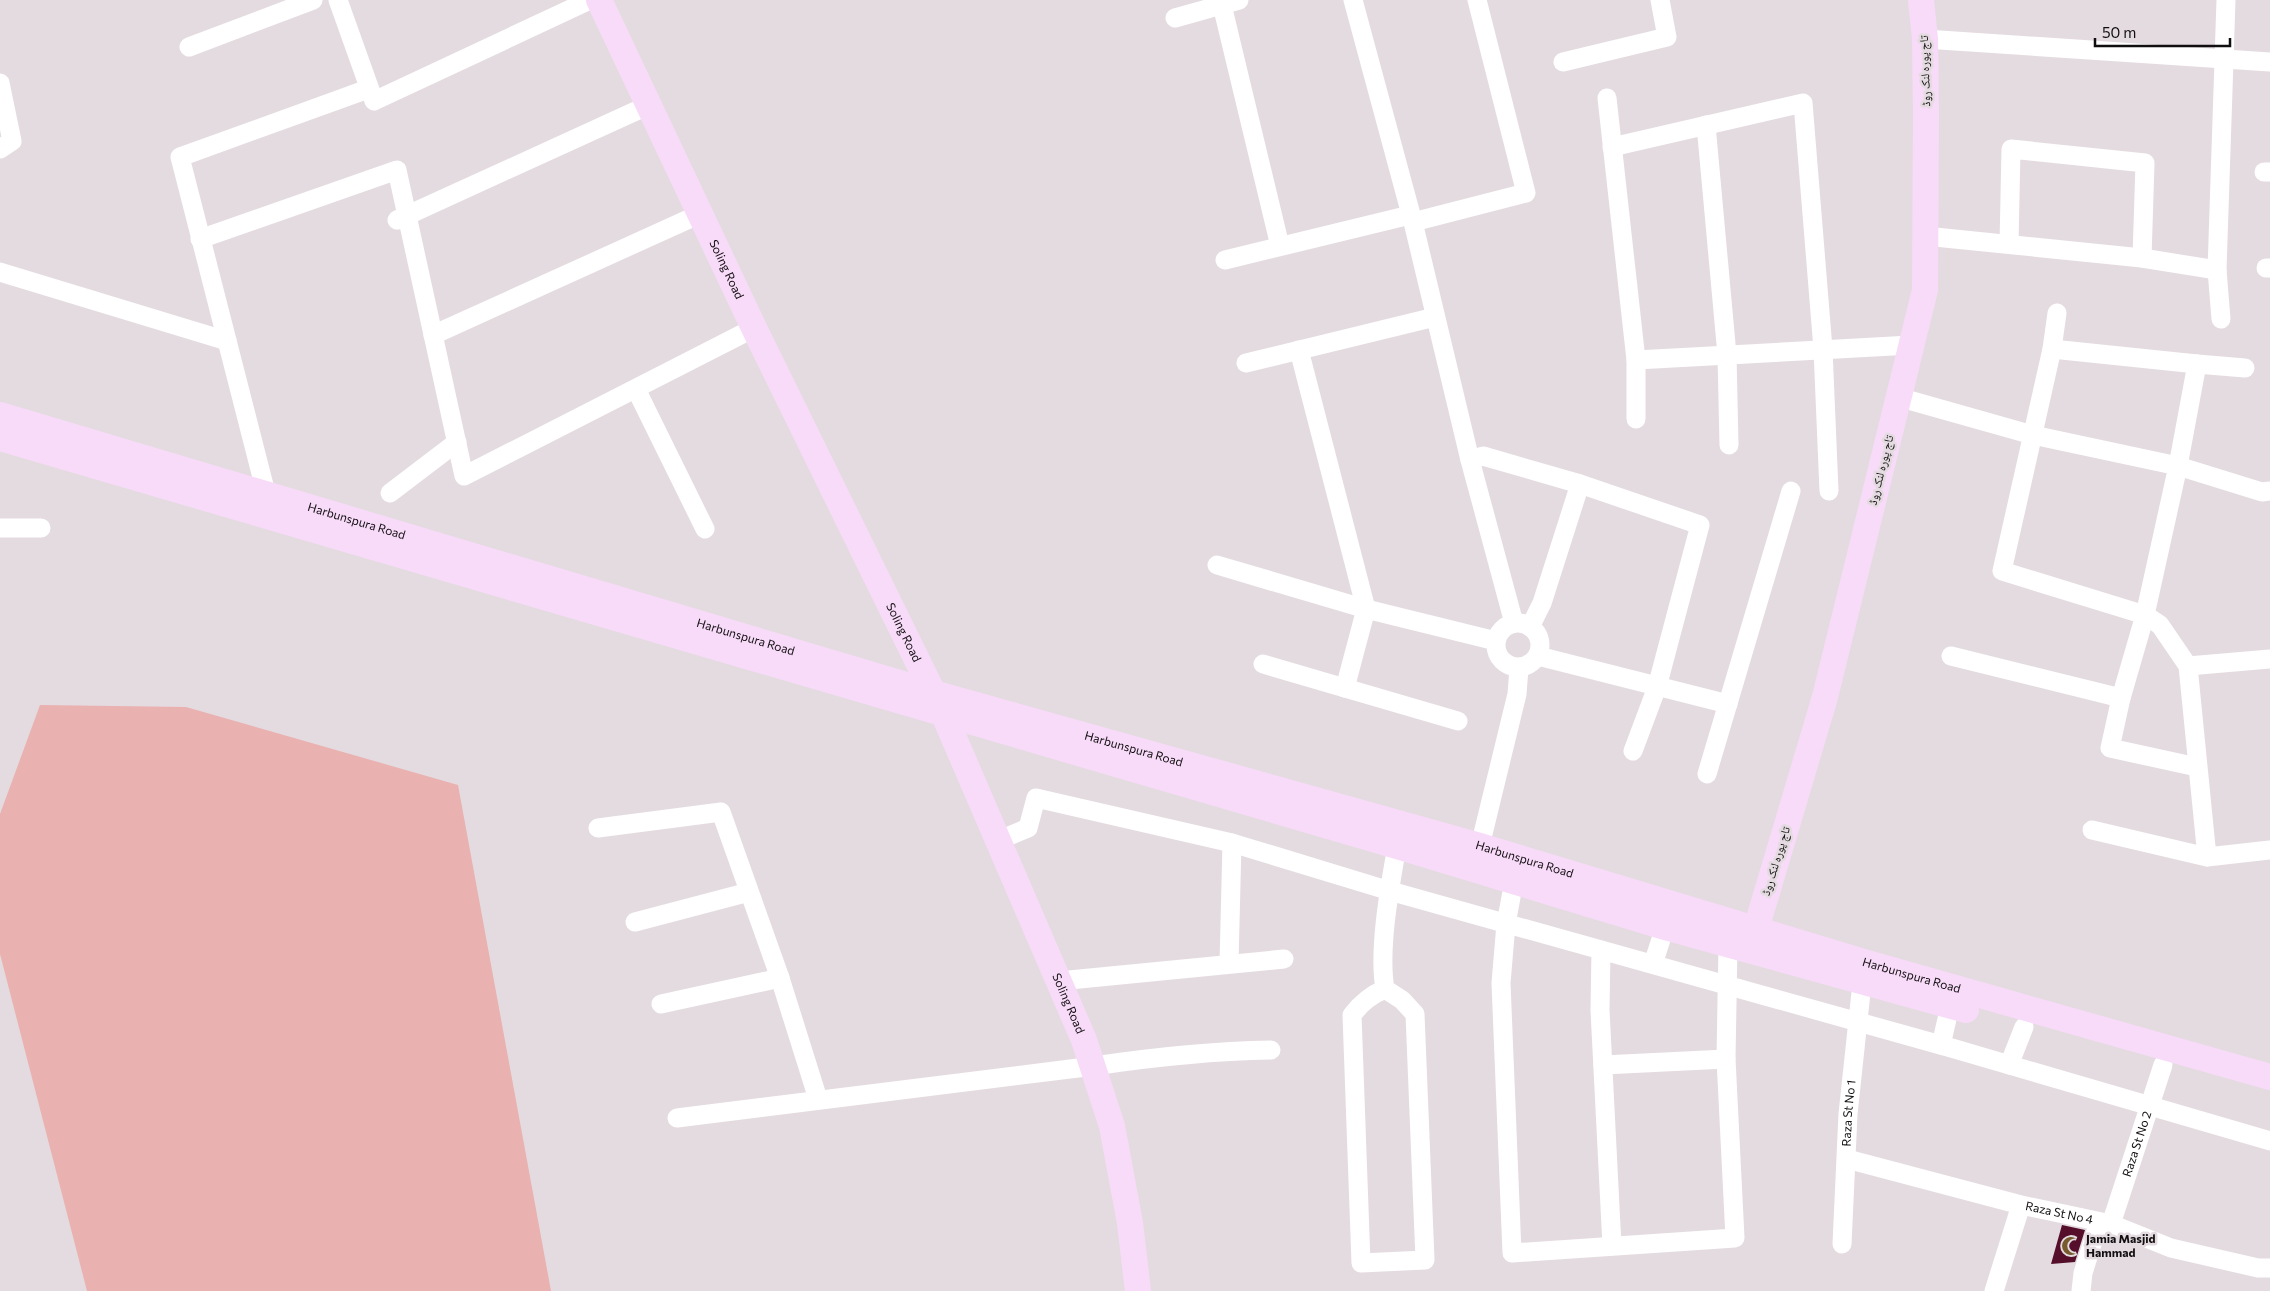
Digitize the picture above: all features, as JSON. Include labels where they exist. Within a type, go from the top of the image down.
[{"type":"main road","name":"Soling Road","points":[[599,0],[754,328],[938,704],[1059,981],[1094,1066],[1112,1126],[1120,1167],[1138,1291]]},
{"type":"main road","name":"تاج پورہ لنک روڈ","points":[[1756,929],[1825,697],[1925,290],[1925,40],[1921,0]]},
{"type":"main road","name":"Harbunspura Road","points":[[0,415],[266,493],[938,704],[1665,927],[1728,945],[1865,973],[2270,1077]]},
{"type":"main road","name":"Harbunspura Road","points":[[0,438],[938,704],[1480,846],[1756,929],[1950,1006],[2270,1095]]},
{"type":"street","points":[[189,47],[313,0]]},
{"type":"street","points":[[338,0],[372,100],[377,100],[590,0]]},
{"type":"street","points":[[1353,0],[1412,218],[1470,460],[1522,625]]},
{"type":"street","points":[[1225,260],[1280,246],[1526,193],[1477,0]]},
{"type":"street","points":[[1563,62],[1667,38],[1660,0]]},
{"type":"street","points":[[2221,319],[2217,270],[2226,0]]},
{"type":"street","points":[[1175,18],[1230,3],[1280,246]]},
{"type":"street","points":[[1925,40],[2270,62]]},
{"type":"street","points":[[0,83],[12,141],[0,149]]},
{"type":"street","points":[[266,493],[179,160],[182,155],[368,89]]},
{"type":"street","points":[[1607,98],[1636,360],[1636,419]]},
{"type":"street","points":[[1612,147],[1803,102],[1823,349],[1829,490]]},
{"type":"street","points":[[402,217],[649,105]]},
{"type":"street","points":[[1706,125],[1727,355],[1730,446]]},
{"type":"street","points":[[2009,244],[2011,149],[2145,163],[2142,258]]},
{"type":"street","points":[[200,239],[397,170],[402,217],[433,335],[464,476],[754,328]]},
{"type":"street","points":[[433,335],[700,214]]},
{"type":"street","points":[[1925,236],[2142,258],[2217,270]]},
{"type":"street","points":[[0,272],[227,341]]},
{"type":"street","points":[[2057,314],[2052,349],[2002,571],[2145,614],[2160,625],[2188,666],[2207,858]]},
{"type":"street","points":[[1246,363],[1435,317]]},
{"type":"street","points":[[1636,360],[1911,345]]},
{"type":"street","points":[[2052,349],[2245,368]]},
{"type":"street","points":[[1299,350],[1366,609],[1345,688]]},
{"type":"street","points":[[2197,364],[2178,466],[2145,614],[2121,698],[2110,748],[2197,767]]},
{"type":"street","points":[[636,389],[705,529]]},
{"type":"street","points":[[1898,397],[2033,435],[2178,466],[2262,492],[2270,491]]},
{"type":"street","points":[[390,493],[457,442]]},
{"type":"street","points":[[1470,460],[1484,456],[1580,484],[1700,526],[1657,687],[1633,751]]},
{"type":"street","points":[[1522,625],[1542,603],[1580,484]]},
{"type":"street","points":[[1707,774],[1791,491]]},
{"type":"street","points":[[0,528],[41,528]]},
{"type":"street","points":[[1217,565],[1366,609],[1496,641]]},
{"type":"street","points":[[1522,625],[1538,635],[1540,644],[1538,656],[1528,665],[1520,668],[1510,666],[1501,660],[1496,651],[1496,641],[1499,633],[1506,626],[1522,625]]},
{"type":"street","points":[[1538,656],[1728,704]]},
{"type":"street","points":[[1951,656],[2121,698]]},
{"type":"street","points":[[2188,666],[2270,659]]},
{"type":"street","points":[[1264,664],[1458,721]]},
{"type":"street","points":[[1480,846],[1517,694],[1520,668]]},
{"type":"street","points":[[997,841],[1028,828],[1036,798],[1232,843],[1390,892],[1941,1045],[2270,1141]]},
{"type":"street","points":[[598,828],[721,812],[780,978],[818,1099]]},
{"type":"street","points":[[2092,830],[2207,858],[2270,850]]},
{"type":"street","points":[[1229,963],[1232,843]]},
{"type":"street","points":[[1386,989],[1372,995],[1360,1004],[1352,1015],[1361,1262],[1425,1260],[1415,1014],[1402,1000],[1386,989],[1383,975],[1396,846]]},
{"type":"street","points":[[1514,881],[1506,924],[1501,983],[1512,1253],[1735,1238],[1726,1059],[1728,945]]},
{"type":"street","points":[[636,922],[749,892]]},
{"type":"street","points":[[1653,964],[1665,927]]},
{"type":"street","points":[[1601,950],[1600,1010],[1612,1246]]},
{"type":"street","points":[[1059,981],[1284,959]]},
{"type":"street","name":"Raza St No 1","points":[[1842,1244],[1848,1114],[1865,973]]},
{"type":"street","points":[[661,1004],[780,978]]},
{"type":"street","points":[[1941,1045],[1950,1006]]},
{"type":"street","points":[[2009,1065],[2024,1027]]},
{"type":"street","points":[[677,1118],[1094,1066],[1153,1056],[1215,1050],[1271,1050]]},
{"type":"street","points":[[1603,1065],[1726,1059]]},
{"type":"street","name":"Raza St No 2","points":[[2081,1291],[2083,1273],[2105,1223],[2150,1107],[2163,1065]]},
{"type":"street","name":"Raza St No 4","points":[[1847,1159],[2021,1205],[2105,1223],[2171,1248],[2258,1268],[2270,1268]]},
{"type":"street","points":[[1994,1291],[2021,1205]]},
{"type":"shaded area","points":[[40,705],[186,707],[458,785],[551,1291],[87,1291],[0,954],[0,814]]},
{"type":"building","name":"Jamia Masjid Hammad","points":[[2062,1225],[2085,1230],[2075,1262],[2051,1264]]},
{"type":"place","name":"Jamia Masjid Hammad","points":[[2071,1246]]}]
